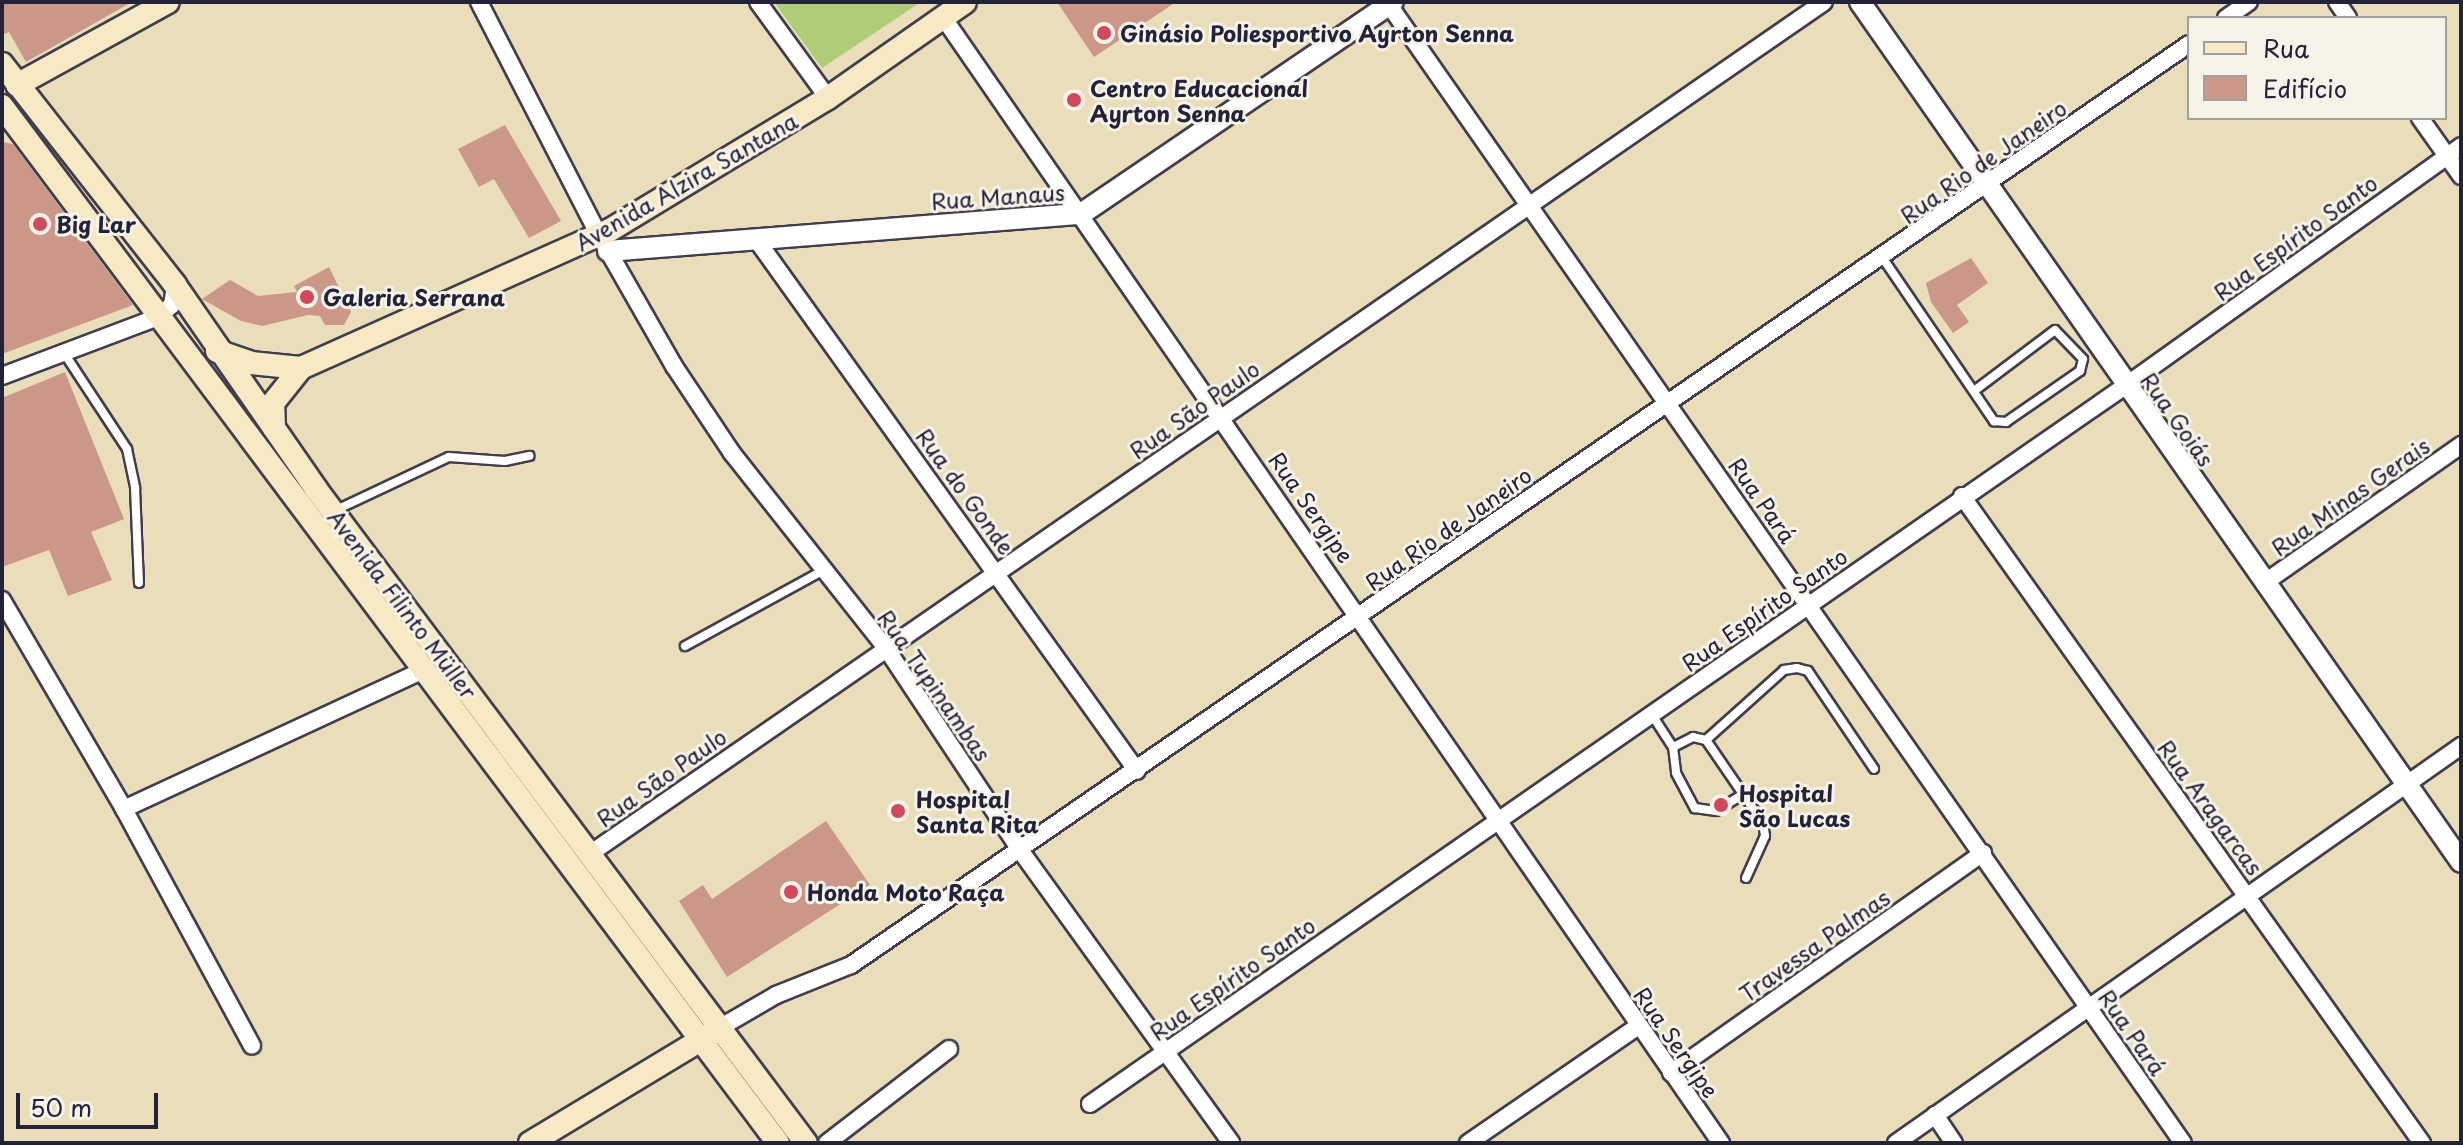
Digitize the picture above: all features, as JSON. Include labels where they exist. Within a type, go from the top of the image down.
[{"type":"main road","points":[[5,117],[17,85],[168,2]]},
{"type":"main road","name":"Avenida Alzira Santana","points":[[158,317],[178,323],[216,351],[251,363],[301,368],[603,243],[828,98],[965,2]]},
{"type":"main road","name":"Avenida Filinto Müller","points":[[2,64],[175,285],[216,351],[333,511],[806,1143]]},
{"type":"main road","name":"Avenida Filinto Müller","points":[[5,117],[778,1143]]},
{"type":"main road","name":"Avenida Alzira Santana","points":[[274,428],[273,403],[301,368]]},
{"type":"main road","points":[[530,1143],[721,1027]]},
{"type":"street","name":"Rua Tupinambas","points":[[479,2],[603,243],[674,366],[732,453],[886,648],[1020,850],[1231,1143]]},
{"type":"street","points":[[758,2],[828,98]]},
{"type":"street","name":"Rua São Paulo","points":[[591,853],[1824,2]]},
{"type":"street","name":"Rua Goiás","points":[[1860,2],[2125,386],[2461,862]]},
{"type":"street","points":[[2229,16],[2249,2]]},
{"type":"street","name":"Rua Manaus","points":[[603,243],[756,239],[1081,214],[1390,3]]},
{"type":"street","name":"Rua Pará","points":[[1390,3],[1527,207],[1667,401],[2183,1143]]},
{"type":"street","name":"Rua Sergipe","points":[[943,17],[1361,616],[1638,1026],[1721,1143]]},
{"type":"street","name":"Rua Rio de Janeiro","points":[[721,1027],[776,995],[851,965],[1137,771],[1667,401],[1986,187],[2187,45]]},
{"type":"street","points":[[2421,120],[2461,176]]},
{"type":"street","name":"Rua Espírito Santo","points":[[1090,1104],[1962,496],[2125,386],[2461,146]]},
{"type":"street","name":"Rua do Gonde","points":[[756,239],[1137,771]]},
{"type":"street","points":[[2,376],[158,317],[172,305],[175,285]]},
{"type":"street","name":"Rua Minas Gerais","points":[[2264,583],[2461,445]]},
{"type":"street","name":"Rua Aragarcas","points":[[1962,496],[2422,1143]]},
{"type":"street","points":[[2,600],[124,809],[252,1046]]},
{"type":"street","points":[[124,809],[421,671]]},
{"type":"street","points":[[1896,1143],[2246,894],[2461,746]]},
{"type":"street","name":"Travessa Palmas","points":[[1671,1073],[1983,853]]},
{"type":"street","points":[[1468,1143],[1638,1026]]},
{"type":"street","points":[[827,1143],[949,1049]]},
{"type":"street","points":[[1935,1115],[1954,1143]]},
{"type":"lane","points":[[1882,257],[1994,421],[2006,422],[2080,371],[2083,359],[2055,330],[1974,391]]},
{"type":"lane","points":[[63,353],[127,449],[135,488],[139,583]]},
{"type":"lane","points":[[333,511],[449,457],[505,461],[529,456]]},
{"type":"lane","points":[[685,646],[824,570]]},
{"type":"lane","points":[[1706,740],[1784,670],[1797,668],[1808,671],[1874,769]]},
{"type":"lane","points":[[1652,714],[1673,747],[1676,773],[1695,808],[1716,811],[1743,794]]},
{"type":"lane","points":[[1673,747],[1693,737],[1706,740],[1763,823],[1765,836],[1746,878]]},
{"type":"green space","points":[[774,2],[921,2],[822,68]]},
{"type":"building","points":[[2,2],[132,2],[26,62],[9,32],[2,35]]},
{"type":"building","name":"Ginásio Poliesportivo Ayrton Senna","points":[[1057,2],[1176,2],[1094,57]]},
{"type":"building","points":[[505,125],[561,221],[529,238],[494,179],[479,187],[458,149]]},
{"type":"building","name":"Big Lar","points":[[2,142],[13,144],[133,305],[2,354]]},
{"type":"building","points":[[1971,258],[1988,283],[1957,305],[1969,322],[1953,333],[1931,302],[1926,283]]},
{"type":"building","name":"Galeria Serrana","points":[[329,267],[351,312],[344,325],[325,325],[320,316],[308,315],[262,326],[241,321],[202,299],[230,280],[258,296],[297,292],[294,286]]},
{"type":"building","points":[[65,372],[124,519],[91,532],[112,580],[68,596],[49,550],[2,567],[2,398]]},
{"type":"building","name":"Honda Moto Raça","points":[[826,821],[870,885],[727,977],[679,901],[703,885],[712,899]]},
{"type":"place","name":"Ginásio Poliesportivo Ayrton Senna","points":[[1104,33]]},
{"type":"place","name":"Centro Educacional Ayrton Senna","points":[[1074,100]]},
{"type":"place","name":"Big Lar","points":[[40,224]]},
{"type":"place","name":"Galeria Serrana","points":[[307,297]]},
{"type":"place","name":"Hospital São Lucas","points":[[1721,805]]},
{"type":"place","name":"Hospital Santa Rita","points":[[898,811]]},
{"type":"place","name":"Honda Moto Raça","points":[[791,892]]}]
